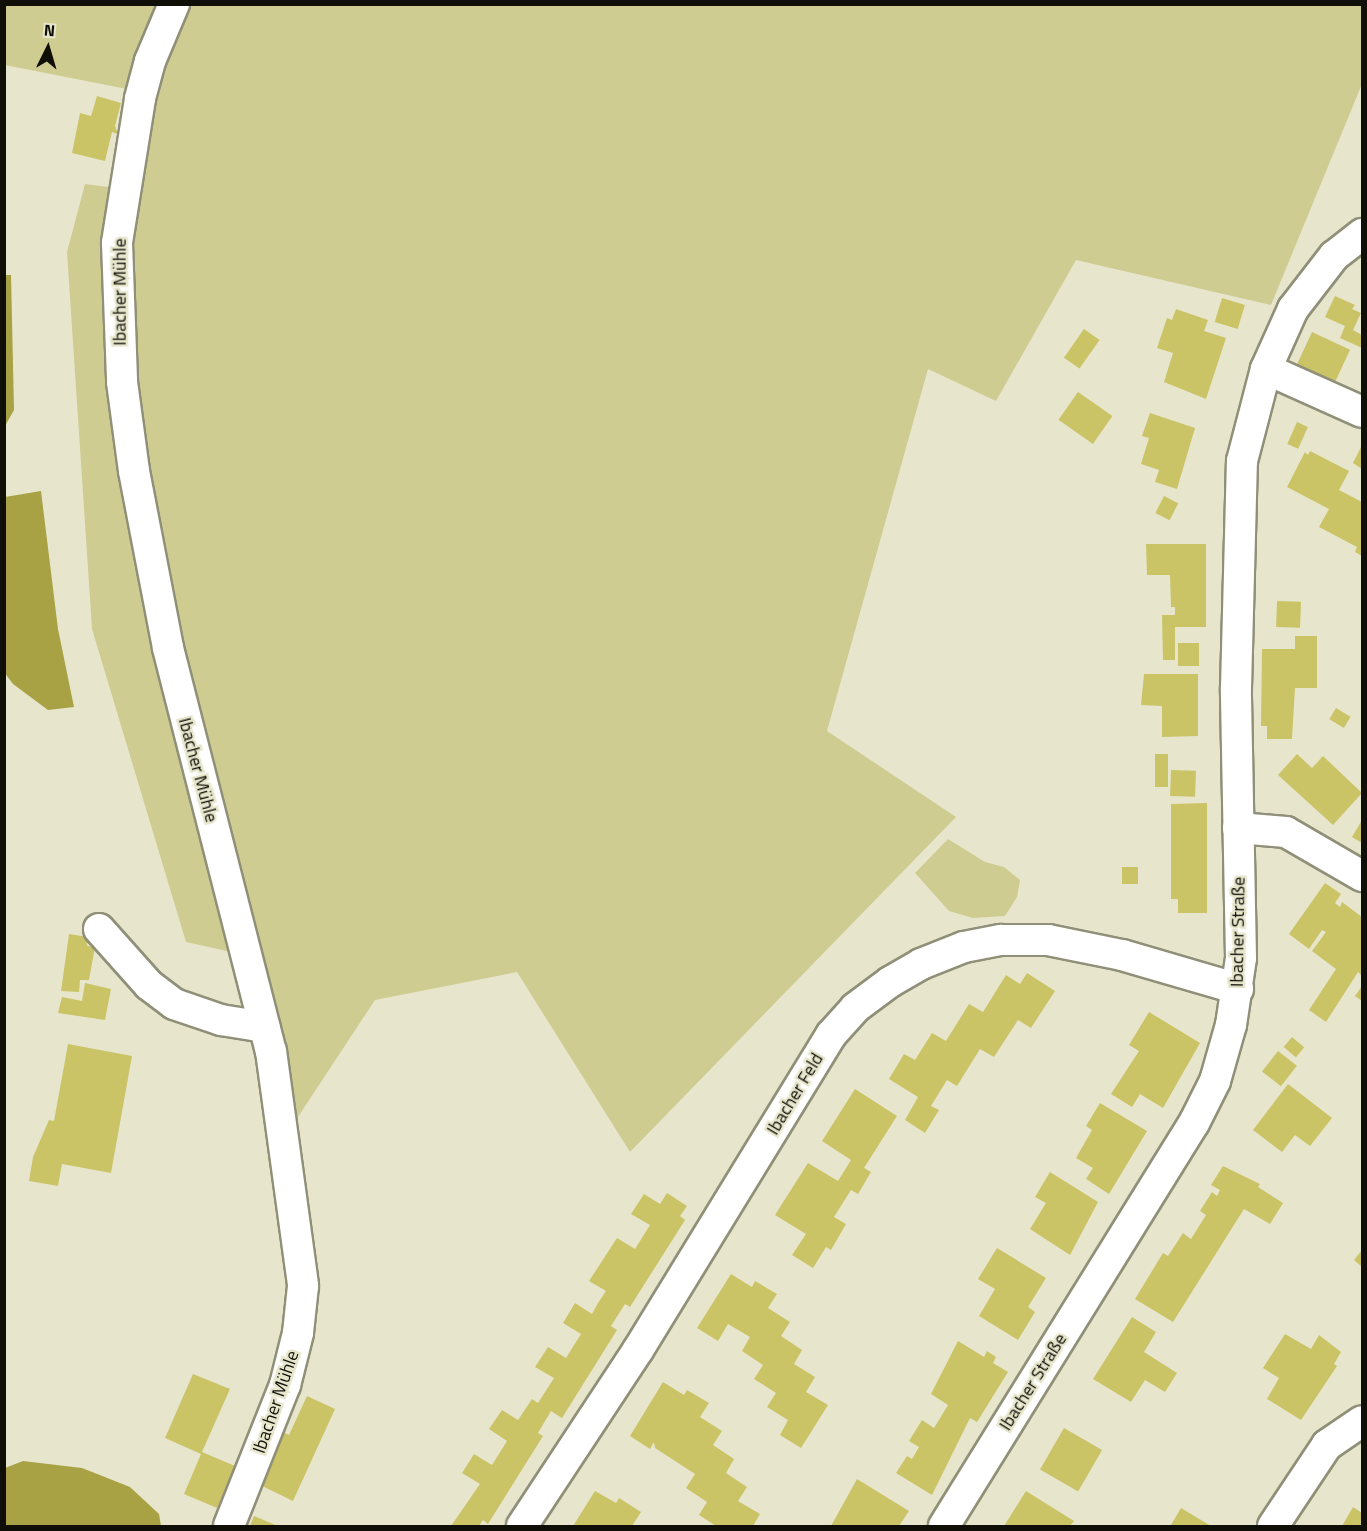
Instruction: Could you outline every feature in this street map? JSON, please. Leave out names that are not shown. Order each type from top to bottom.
[{"type":"street","name":"Ibacher Mühle","points":[[174,4],[150,61],[140,99],[117,243],[122,382],[134,471],[171,659],[271,1051],[303,1286],[298,1333],[285,1385],[228,1527]]},
{"type":"street","name":"Ibacher Straße","points":[[944,1527],[1194,1123],[1215,1081],[1238,988],[1241,932],[1238,828],[1237,544],[1242,461],[1266,369],[1293,309],[1334,256],[1362,234]]},
{"type":"street","points":[[1266,369],[1362,412]]},
{"type":"street","points":[[1238,828],[1286,832],[1362,876]]},
{"type":"street","points":[[99,929],[149,985],[174,1004],[221,1020],[264,1027]]},
{"type":"street","name":"Ibacher Feld","points":[[522,1527],[638,1350],[831,1035],[855,1008],[890,982],[921,964],[964,947],[1001,940],[1048,940],[1122,955],[1238,988]]},
{"type":"street","points":[[1273,1527],[1327,1445],[1362,1421]]},
{"type":"shaded area","points":[[4,5],[1362,5],[1362,84],[1271,305],[1076,260],[996,401],[928,369],[827,731],[956,817],[630,1152],[517,972],[375,1000],[292,1126],[263,959],[186,942],[92,629],[67,252],[85,184],[116,188],[137,91],[5,65]]},
{"type":"shaded area","points":[[5,275],[11,275],[14,410],[5,426]]},
{"type":"shaded area","points":[[41,491],[58,629],[74,707],[48,710],[13,684],[4,672],[5,497]]},
{"type":"shaded area","points":[[948,839],[985,862],[1004,867],[1020,880],[1017,897],[1005,916],[973,918],[949,911],[915,873]]},
{"type":"shaded area","points":[[23,1461],[82,1468],[130,1487],[159,1514],[161,1526],[5,1526],[5,1468]]},
{"type":"building","points":[[97,96],[121,103],[115,126],[118,134],[112,132],[105,161],[72,153],[80,113],[91,116]]},
{"type":"building","points":[[1335,296],[1355,305],[1352,309],[1361,313],[1353,330],[1362,335],[1362,348],[1340,338],[1345,326],[1325,317]]},
{"type":"building","points":[[1222,298],[1245,305],[1238,329],[1215,322]]},
{"type":"building","points":[[1176,309],[1208,320],[1204,331],[1226,338],[1206,399],[1164,382],[1173,353],[1157,348],[1167,318],[1172,320]]},
{"type":"building","points":[[1084,329],[1100,340],[1079,369],[1064,358]]},
{"type":"building","points":[[1312,332],[1350,350],[1335,382],[1297,365]]},
{"type":"building","points":[[1078,392],[1112,416],[1093,444],[1058,420]]},
{"type":"building","points":[[1150,413],[1195,428],[1177,489],[1155,482],[1159,470],[1141,464],[1149,438],[1142,436]]},
{"type":"building","points":[[1297,422],[1308,427],[1298,449],[1287,444]]},
{"type":"building","points":[[1362,445],[1362,469],[1353,463]]},
{"type":"building","points":[[1310,451],[1349,471],[1339,490],[1362,502],[1362,556],[1355,552],[1357,547],[1319,527],[1329,509],[1287,487],[1305,452],[1308,455]]},
{"type":"building","points":[[1164,496],[1178,503],[1170,520],[1155,513]]},
{"type":"building","points":[[1146,544],[1206,544],[1206,627],[1175,627],[1175,660],[1163,660],[1162,615],[1175,615],[1175,607],[1171,607],[1170,575],[1147,575]]},
{"type":"building","points":[[1277,601],[1301,602],[1300,628],[1276,627]]},
{"type":"building","points":[[1295,636],[1317,636],[1317,688],[1295,688],[1292,739],[1267,739],[1267,726],[1261,726],[1262,649],[1295,649]]},
{"type":"building","points":[[1178,643],[1199,643],[1199,666],[1178,666]]},
{"type":"building","points":[[1144,674],[1198,674],[1198,736],[1162,737],[1162,706],[1141,705]]},
{"type":"building","points":[[1336,708],[1351,717],[1344,728],[1329,719]]},
{"type":"building","points":[[1155,754],[1168,754],[1168,787],[1155,787]]},
{"type":"building","points":[[1297,754],[1312,768],[1323,756],[1362,793],[1333,825],[1278,775]]},
{"type":"building","points":[[1171,770],[1196,771],[1195,797],[1170,796]]},
{"type":"building","points":[[1207,803],[1207,913],[1178,913],[1178,899],[1171,899],[1171,804]]},
{"type":"building","points":[[1362,820],[1362,843],[1352,837]]},
{"type":"building","points":[[1122,867],[1138,867],[1138,884],[1122,884]]},
{"type":"building","points":[[1325,883],[1341,894],[1335,903],[1340,907],[1342,902],[1362,917],[1362,976],[1358,972],[1326,1022],[1309,1010],[1336,969],[1312,951],[1326,932],[1322,930],[1309,949],[1289,934]]},
{"type":"building","points":[[69,934],[88,937],[87,946],[95,947],[89,980],[80,980],[79,992],[61,991]]},
{"type":"building","points":[[1027,973],[1055,991],[1031,1028],[1018,1020],[994,1057],[980,1049],[957,1086],[947,1080],[931,1106],[939,1110],[925,1133],[905,1120],[918,1097],[889,1079],[904,1054],[915,1060],[932,1033],[946,1041],[969,1004],[983,1012],[1006,975],[1020,984]]},
{"type":"building","points":[[85,983],[111,989],[105,1020],[58,1013],[62,997],[82,1001]]},
{"type":"building","points":[[1362,986],[1362,1001],[1355,996]]},
{"type":"building","points":[[1149,1012],[1200,1043],[1163,1108],[1140,1094],[1132,1107],[1111,1094],[1139,1051],[1129,1045]]},
{"type":"building","points":[[1292,1037],[1304,1047],[1296,1057],[1284,1047]]},
{"type":"building","points":[[68,1044],[132,1056],[111,1173],[62,1164],[58,1186],[29,1181],[33,1157],[49,1120],[54,1121]]},
{"type":"building","points":[[1278,1051],[1297,1066],[1281,1086],[1262,1071]]},
{"type":"building","points":[[1288,1084],[1332,1118],[1310,1146],[1295,1135],[1282,1152],[1253,1130]]},
{"type":"building","points":[[855,1089],[897,1116],[864,1168],[871,1172],[858,1194],[851,1190],[834,1217],[846,1224],[831,1250],[826,1247],[813,1268],[792,1255],[806,1234],[775,1215],[808,1163],[838,1181],[851,1160],[822,1141]]},
{"type":"building","points":[[1100,1103],[1147,1131],[1109,1194],[1086,1179],[1093,1168],[1076,1158],[1092,1130],[1086,1126]]},
{"type":"building","points":[[1223,1166],[1260,1184],[1258,1187],[1283,1203],[1270,1224],[1244,1209],[1173,1322],[1135,1299],[1163,1253],[1168,1256],[1183,1233],[1191,1239],[1206,1215],[1200,1211],[1212,1192],[1217,1196],[1220,1190],[1211,1185]]},
{"type":"building","points":[[1050,1172],[1098,1202],[1070,1255],[1030,1229],[1046,1203],[1035,1197]]},
{"type":"building","points":[[667,1193],[687,1206],[680,1216],[685,1220],[630,1307],[625,1304],[611,1326],[617,1330],[562,1418],[551,1411],[538,1433],[543,1436],[488,1524],[483,1520],[479,1526],[451,1526],[480,1484],[462,1473],[474,1454],[492,1465],[507,1441],[489,1429],[502,1410],[518,1420],[532,1399],[538,1403],[554,1378],[535,1367],[548,1347],[566,1358],[581,1334],[563,1323],[575,1303],[592,1314],[606,1291],[589,1281],[617,1238],[635,1249],[650,1225],[631,1214],[644,1194],[660,1204]]},
{"type":"building","points":[[997,1248],[1046,1278],[1028,1307],[1035,1312],[1018,1340],[979,1316],[995,1289],[978,1279]]},
{"type":"building","points":[[1362,1250],[1362,1267],[1354,1260]]},
{"type":"building","points":[[731,1274],[752,1287],[755,1281],[777,1294],[768,1308],[790,1322],[781,1336],[802,1350],[794,1364],[815,1377],[806,1392],[828,1405],[801,1448],[780,1435],[788,1420],[767,1407],[776,1393],[754,1379],[763,1365],[742,1351],[750,1337],[728,1324],[718,1341],[697,1328]]},
{"type":"building","points":[[1132,1317],[1156,1332],[1144,1352],[1177,1373],[1165,1392],[1145,1380],[1131,1402],[1093,1379]]},
{"type":"building","points":[[1285,1334],[1311,1349],[1319,1335],[1341,1352],[1334,1364],[1337,1366],[1301,1420],[1267,1399],[1279,1378],[1263,1368]]},
{"type":"building","points":[[958,1341],[984,1357],[987,1351],[996,1357],[993,1363],[1008,1372],[977,1422],[970,1418],[932,1495],[896,1473],[907,1456],[912,1459],[919,1447],[909,1441],[922,1420],[934,1428],[948,1405],[931,1394]]},
{"type":"building","points":[[193,1374],[230,1389],[202,1452],[235,1466],[217,1508],[184,1494],[201,1454],[165,1438]]},
{"type":"building","points":[[663,1382],[684,1395],[687,1390],[709,1403],[700,1417],[722,1431],[713,1445],[734,1459],[726,1473],[747,1487],[738,1501],[760,1514],[753,1526],[716,1526],[699,1515],[707,1502],[686,1488],[695,1474],[655,1448],[654,1442],[650,1449],[630,1436]]},
{"type":"building","points":[[307,1396],[335,1409],[293,1501],[258,1484],[283,1432],[289,1435]]},
{"type":"building","points":[[1064,1428],[1102,1450],[1078,1492],[1040,1470]]},
{"type":"building","points":[[857,1479],[909,1511],[899,1526],[831,1526]]},
{"type":"building","points":[[595,1491],[616,1503],[619,1498],[641,1512],[632,1526],[573,1526]]},
{"type":"building","points":[[1026,1491],[1074,1521],[1070,1526],[1004,1526]]},
{"type":"building","points":[[1353,1507],[1362,1513],[1362,1526],[1342,1526]]},
{"type":"building","points":[[1181,1508],[1211,1526],[1171,1525]]},
{"type":"building","points":[[254,1516],[278,1526],[250,1526]]}]
